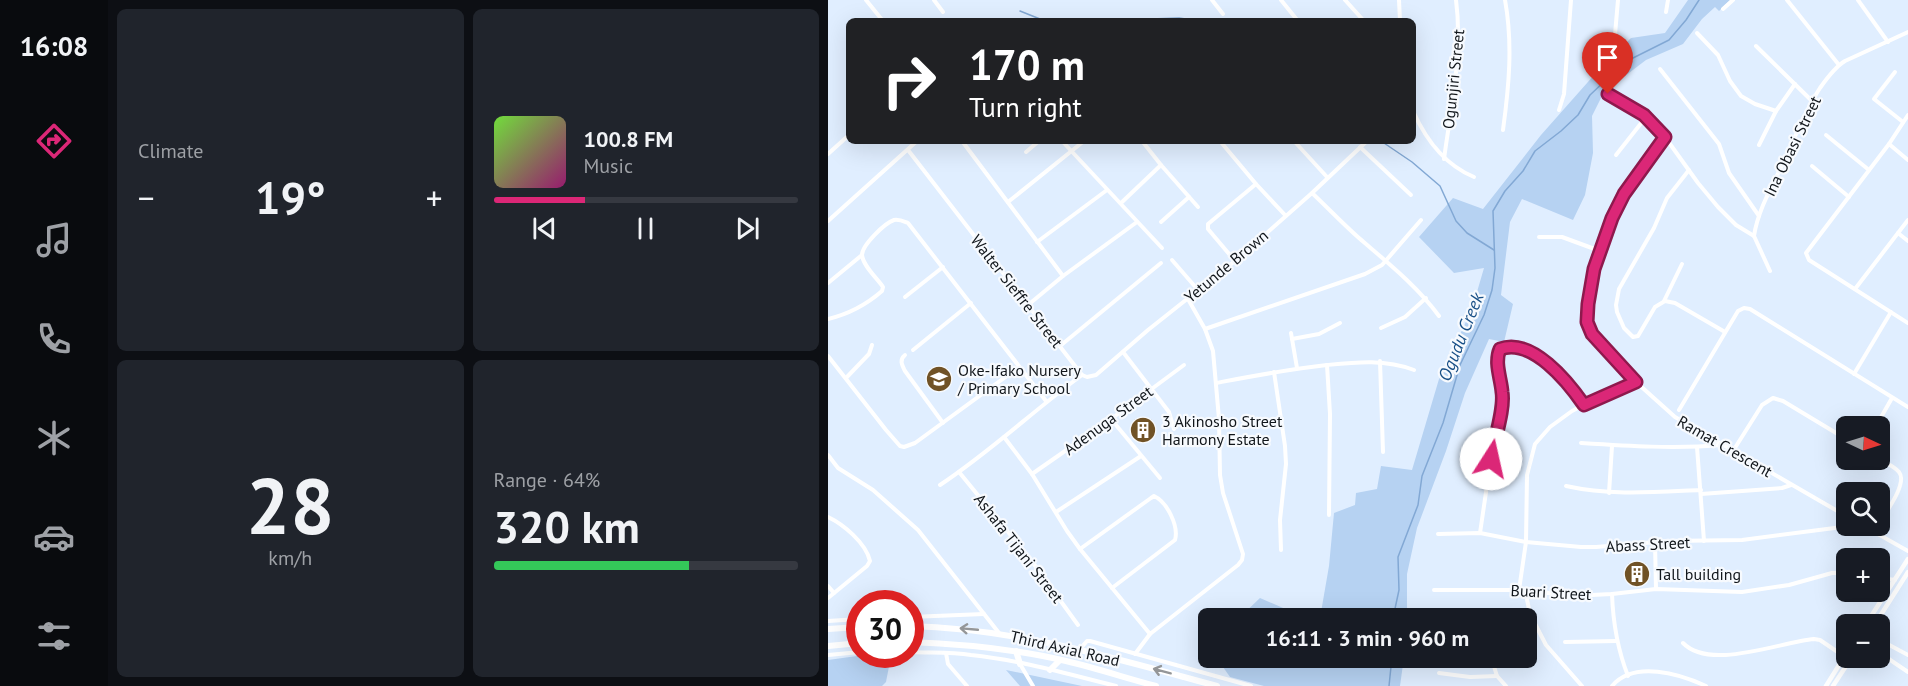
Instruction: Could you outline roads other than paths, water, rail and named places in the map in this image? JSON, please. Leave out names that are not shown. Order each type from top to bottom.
[{"type":"highway","name":"Third Axial Road","points":[[924,627],[999,633],[1080,649],[1217,686]]},
{"type":"highway","points":[[828,629],[846,628]]},
{"type":"highway","name":"Third Axial Road","points":[[924,642],[1016,651],[1060,660],[1156,686]]},
{"type":"highway","points":[[828,646],[846,644]]},
{"type":"highway","points":[[1016,651],[1020,664]]},
{"type":"highway","points":[[1050,670],[1060,660]]},
{"type":"main road","points":[[1873,614],[1908,559]]},
{"type":"main road","points":[[1881,614],[1908,572]]},
{"type":"main road","points":[[1826,686],[1838,668]]},
{"type":"main road","points":[[1833,686],[1845,668]]},
{"type":"street","points":[[866,0],[881,18]]},
{"type":"street","points":[[934,0],[943,12]]},
{"type":"street","points":[[1212,0],[1224,14]]},
{"type":"street","points":[[1281,0],[1296,18]]},
{"type":"street","points":[[1345,0],[1361,18]]},
{"type":"street","points":[[1399,0],[1400,18]]},
{"type":"street","name":"Ogunjiri Street","points":[[1444,159],[1456,63],[1459,21],[1456,0]]},
{"type":"street","points":[[1503,130],[1510,81],[1510,26],[1506,0]]},
{"type":"street","points":[[1559,110],[1564,94],[1571,0]]},
{"type":"street","points":[[1614,46],[1618,0]]},
{"type":"street","points":[[1666,12],[1668,0]]},
{"type":"street","points":[[1723,9],[1733,0]]},
{"type":"street","points":[[1788,0],[1839,65]]},
{"type":"street","points":[[1858,0],[1888,42]]},
{"type":"street","name":"Ina Obasi Street","points":[[1754,236],[1759,216],[1820,88],[1839,65],[1908,32]]},
{"type":"street","points":[[1697,33],[1718,55],[1730,81],[1741,96],[1755,104],[1776,111]]},
{"type":"street","points":[[1756,46],[1812,101]]},
{"type":"street","points":[[1660,69],[1719,144],[1729,173],[1759,216]]},
{"type":"street","points":[[1895,72],[1874,99],[1903,122]]},
{"type":"street","points":[[1759,145],[1776,111],[1796,84]]},
{"type":"street","points":[[1608,94],[1646,117],[1665,137],[1712,200],[1736,225],[1754,236],[1770,271]]},
{"type":"street","points":[[1908,115],[1889,144],[1807,251],[1806,256],[1908,323]]},
{"type":"street","points":[[1416,116],[1429,140],[1444,159],[1474,177]]},
{"type":"street","points":[[1616,155],[1646,117]]},
{"type":"street","points":[[1826,135],[1869,170]]},
{"type":"street","name":"Ramat Crescent","points":[[1665,137],[1617,206],[1592,279],[1587,316],[1589,328],[1636,382],[1675,417],[1836,510]]},
{"type":"street","points":[[828,154],[846,138]]},
{"type":"street","points":[[828,221],[914,144]]},
{"type":"street","points":[[964,144],[1063,276]]},
{"type":"street","points":[[1026,152],[1035,144]]},
{"type":"street","points":[[1065,144],[1162,248]]},
{"type":"street","points":[[1008,202],[1081,144]]},
{"type":"street","points":[[1144,144],[1198,207]]},
{"type":"street","points":[[1223,144],[1285,215]]},
{"type":"street","points":[[1297,144],[1327,177]]},
{"type":"street","points":[[1363,144],[1411,195]]},
{"type":"street","name":"Yetunde Brown","points":[[1082,375],[1087,377],[1096,375],[1148,330],[1235,261],[1363,144]]},
{"type":"street","points":[[1889,144],[1908,160]]},
{"type":"street","name":"Walter Sieffre Street","points":[[908,150],[1082,375]]},
{"type":"street","points":[[1121,202],[1161,165]]},
{"type":"street","points":[[1812,166],[1849,197]]},
{"type":"street","points":[[1682,264],[1663,302],[1655,307],[1636,337],[1630,335],[1619,319],[1616,305],[1619,289],[1654,228],[1661,209],[1673,189],[1689,170]]},
{"type":"street","points":[[1235,261],[1208,229],[1208,224],[1256,184]]},
{"type":"street","points":[[1037,242],[1107,190]]},
{"type":"street","points":[[1312,193],[1426,298],[1439,316]]},
{"type":"street","points":[[1161,222],[1189,197]]},
{"type":"street","points":[[828,283],[862,255],[864,247],[889,222],[897,219],[908,223],[1018,367],[1047,401]]},
{"type":"street","points":[[1205,329],[1365,274],[1382,265],[1421,220]]},
{"type":"street","points":[[1855,289],[1908,220]]},
{"type":"street","points":[[1028,305],[1063,276],[1137,222]]},
{"type":"street","points":[[1898,232],[1908,241]]},
{"type":"street","points":[[1539,237],[1562,237],[1600,251]]},
{"type":"street","points":[[828,320],[848,314],[872,300],[884,289],[862,255]]},
{"type":"street","points":[[1172,260],[1198,290]]},
{"type":"street","points":[[1060,346],[1161,262]]},
{"type":"street","points":[[905,297],[943,267]]},
{"type":"street","points":[[1381,328],[1405,317],[1426,298]]},
{"type":"street","points":[[1135,654],[1150,634],[1238,565],[1243,554],[1223,493],[1220,475],[1219,419],[1213,351],[1205,329],[1188,299]]},
{"type":"street","points":[[1663,302],[1675,303],[1725,332]]},
{"type":"street","points":[[913,350],[971,303]]},
{"type":"street","points":[[1678,410],[1738,311],[1747,308],[1908,407]]},
{"type":"street","points":[[1854,374],[1891,312]]},
{"type":"street","points":[[1292,339],[1319,334],[1340,323]]},
{"type":"street","points":[[1291,333],[1297,368]]},
{"type":"street","points":[[846,378],[869,354],[872,345]]},
{"type":"street","points":[[1480,533],[1494,438],[1503,400],[1498,367],[1500,349],[1508,347],[1537,355],[1566,381],[1584,405]]},
{"type":"street","points":[[1123,352],[1169,412],[1174,429]]},
{"type":"street","points":[[905,355],[901,363],[905,371],[943,423]]},
{"type":"street","points":[[828,356],[900,446],[908,447],[1018,367]]},
{"type":"street","points":[[1216,382],[1297,368],[1380,361],[1414,370]]},
{"type":"street","points":[[1380,361],[1383,452]]},
{"type":"street","name":"Adenuga Street","points":[[1032,474],[1184,365]]},
{"type":"street","points":[[1327,365],[1330,414],[1329,514]]},
{"type":"street","points":[[1274,372],[1286,446],[1280,520],[1281,550]]},
{"type":"street","points":[[940,485],[1082,375]]},
{"type":"street","points":[[1519,590],[1526,542],[1529,464],[1535,444],[1561,418],[1636,382]]},
{"type":"street","points":[[1733,451],[1762,405],[1773,398],[1784,401],[1836,433]]},
{"type":"street","points":[[1882,416],[1892,398]]},
{"type":"street","points":[[1111,419],[1160,478]]},
{"type":"street","points":[[1004,437],[1032,474],[1080,549],[1150,634]]},
{"type":"street","points":[[1581,443],[1612,446],[1723,445]]},
{"type":"street","points":[[1609,493],[1612,446]]},
{"type":"street","points":[[1696,447],[1704,541]]},
{"type":"street","points":[[828,455],[838,468],[873,490],[918,530],[999,633]]},
{"type":"street","points":[[1056,512],[1141,456]]},
{"type":"street","points":[[1890,466],[1898,471],[1902,480],[1890,505]]},
{"type":"street","name":"Ashafa Tijani Street","points":[[959,472],[1031,560],[1078,625]]},
{"type":"street","points":[[1566,486],[1595,492],[1631,493],[1782,488],[1791,484]]},
{"type":"street","points":[[1080,549],[1154,496],[1161,500],[1176,530],[1175,540],[1112,588]]},
{"type":"street","points":[[828,517],[839,522],[859,542],[870,561],[828,598]]},
{"type":"street","name":"Abass Street","points":[[1438,534],[1480,533],[1526,542],[1581,547],[1742,540],[1836,528]]},
{"type":"street","points":[[1883,536],[1908,551]]},
{"type":"street","points":[[1655,542],[1656,589]]},
{"type":"street","name":"Buari Street","points":[[1434,590],[1525,590],[1571,596],[1656,589],[1742,592],[1789,585],[1836,573]]},
{"type":"street","points":[[1890,579],[1895,580]]},
{"type":"street","points":[[828,586],[834,593]]},
{"type":"street","points":[[1525,590],[1530,614],[1546,645],[1582,686]]},
{"type":"street","points":[[1612,594],[1616,641],[1628,676]]},
{"type":"street","points":[[924,616],[984,614]]},
{"type":"street","points":[[828,621],[846,620]]},
{"type":"street","points":[[1683,643],[1693,650],[1711,655],[1761,650],[1814,639],[1836,650]]},
{"type":"street","points":[[1080,649],[1087,641],[1251,686]]},
{"type":"street","points":[[1565,642],[1616,641]]},
{"type":"street","points":[[1890,645],[1908,655]]},
{"type":"street","points":[[924,652],[982,656],[1116,686]]},
{"type":"street","points":[[828,655],[846,653]]},
{"type":"street","points":[[946,653],[948,664],[967,686]]},
{"type":"street","points":[[1890,660],[1908,672]]},
{"type":"street","points":[[1020,664],[1033,686]]},
{"type":"street","points":[[1494,668],[1497,676],[1506,686]]},
{"type":"street","points":[[1612,686],[1628,676],[1663,671],[1683,676],[1706,686]]},
{"type":"street","points":[[1439,673],[1470,677],[1497,676]]},
{"type":"waterway","name":"Ogudu Creek","points":[[1395,608],[1399,590],[1398,557],[1418,505],[1422,476],[1443,423],[1460,365],[1484,315],[1492,290],[1495,268],[1493,211],[1535,151],[1578,115],[1590,95],[1625,62],[1669,40],[1699,0]]},
{"type":"waterway","points":[[1020,11],[1038,18]]},
{"type":"waterway","points":[[1385,144],[1412,162],[1440,186],[1456,221],[1467,233],[1494,250]]},
{"type":"waterway","name":"Ogudu Creek","points":[[1389,686],[1391,668]]},
{"type":"place","name":"Oke-Ifako Nursery / Primary School","points":[[939,379]]},
{"type":"place","name":"3 Akinosho Street Harmony Estate","points":[[1143,430]]},
{"type":"place","name":"Tall building","points":[[1637,574]]}]
